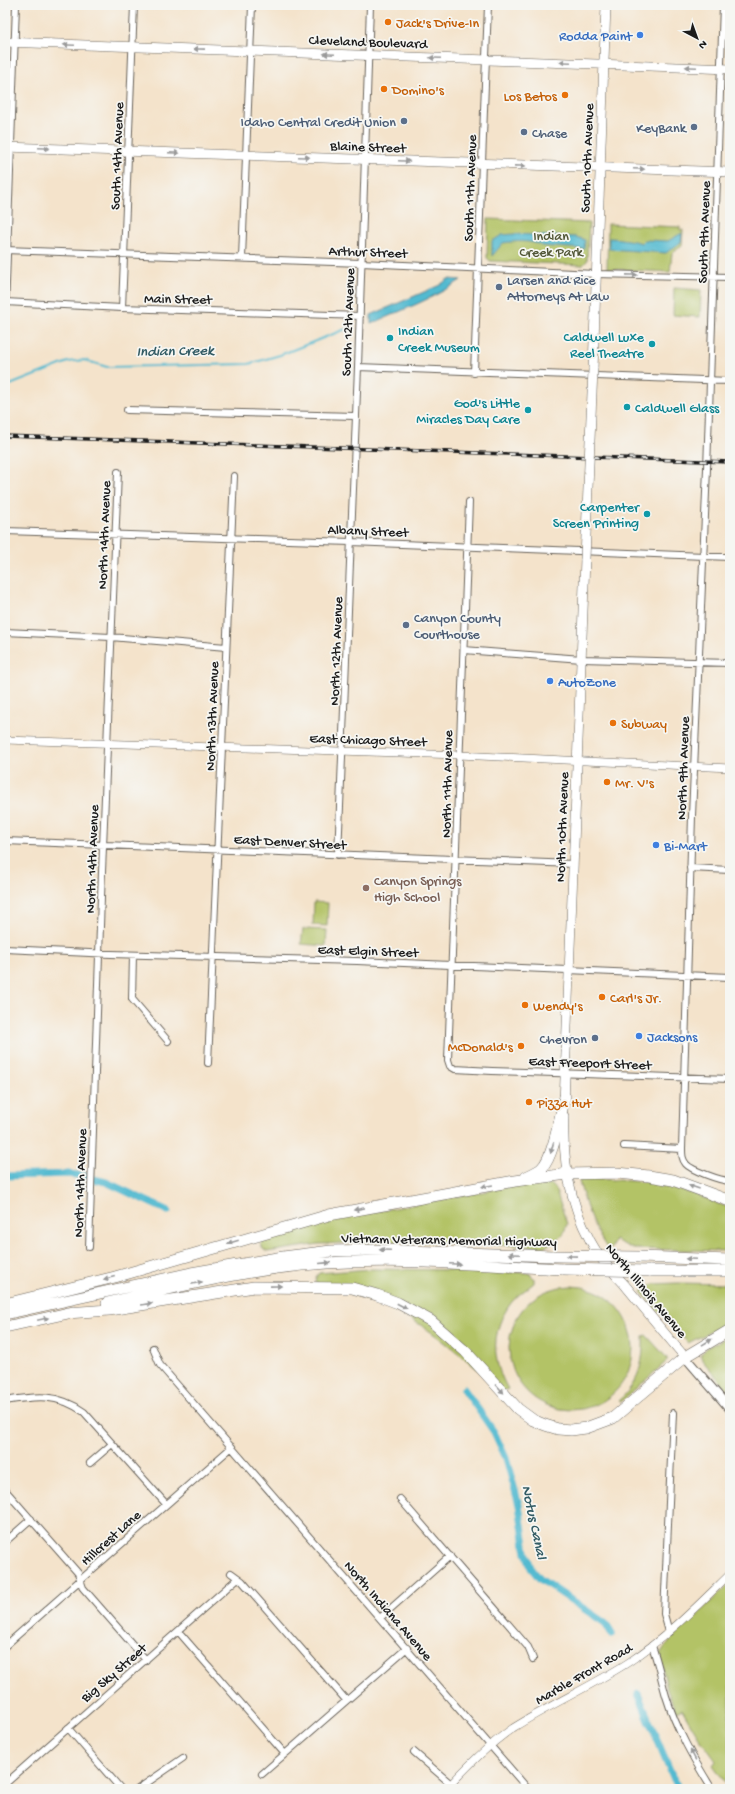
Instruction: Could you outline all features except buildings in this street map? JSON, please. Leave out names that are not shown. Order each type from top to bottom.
[{"type":"highway","points":[[514,1181],[538,1171],[546,1162],[551,1150],[565,1097]]},
{"type":"highway","points":[[5,1304],[115,1277],[329,1215],[514,1181],[567,1174],[617,1173],[673,1180],[730,1201]]},
{"type":"highway","name":"Vietnam Veterans Memorial Highway","points":[[5,1314],[214,1268],[331,1251],[378,1250],[730,1260]]},
{"type":"highway","name":"Vietnam Veterans Memorial Highway","points":[[5,1327],[67,1314],[200,1282],[303,1265],[348,1262],[397,1262],[563,1269],[730,1271]]},
{"type":"highway","points":[[67,1314],[108,1310],[254,1287],[352,1288],[398,1303],[431,1321],[466,1352],[518,1409],[534,1420],[545,1425],[558,1429],[570,1430],[586,1428],[613,1418],[685,1357],[730,1330]]},
{"type":"main road","name":"South 10th Avenue","points":[[588,480],[606,5]]},
{"type":"main road","name":"Cleveland Boulevard","points":[[5,42],[132,48],[725,68]]},
{"type":"main road","name":"Blaine Street","points":[[8,147],[482,165],[600,167],[730,172]]},
{"type":"main road","name":"North 10th Avenue","points":[[567,1174],[563,1140],[588,480]]},
{"type":"main road","name":"North Illinois Avenue","points":[[567,1174],[578,1214],[599,1256],[730,1409]]},
{"type":"street","points":[[5,311],[8,147],[16,5]]},
{"type":"street","name":"South 14th Avenue","points":[[122,308],[134,5]]},
{"type":"street","points":[[242,258],[252,5]]},
{"type":"street","name":"South 12th Avenue","points":[[354,449],[360,316],[370,5]]},
{"type":"street","name":"South 11th Avenue","points":[[474,373],[488,5]]},
{"type":"street","name":"South 9th Avenue","points":[[707,461],[717,172],[725,68],[723,5]]},
{"type":"street","name":"Arthur Street","points":[[6,250],[242,258],[595,274],[730,277]]},
{"type":"street","name":"Main Street","points":[[5,302],[122,308],[360,316]]},
{"type":"street","points":[[358,367],[474,373],[730,382]]},
{"type":"street","points":[[127,410],[355,416]]},
{"type":"street","name":"North 12th Avenue","points":[[338,855],[354,449]]},
{"type":"street","name":"North 9th Avenue","points":[[682,1149],[690,868],[707,461]]},
{"type":"street","name":"North 14th Avenue","points":[[90,1247],[90,1203],[118,472]]},
{"type":"street","name":"North 13th Avenue","points":[[208,1063],[234,476]]},
{"type":"street","name":"North 11th Avenue","points":[[450,1066],[448,1060],[469,502]]},
{"type":"street","name":"Albany Street","points":[[5,531],[467,546],[730,557]]},
{"type":"street","points":[[5,632],[111,636],[226,647]]},
{"type":"street","points":[[464,650],[582,659],[730,663]]},
{"type":"street","name":"East Chicago Street","points":[[5,740],[459,755],[730,768]]},
{"type":"street","name":"East Denver Street","points":[[5,841],[574,864]]},
{"type":"street","points":[[690,868],[730,870]]},
{"type":"street","name":"East Elgin Street","points":[[5,949],[133,955],[357,960],[730,977]]},
{"type":"street","points":[[133,955],[132,999],[168,1041]]},
{"type":"street","name":"East Freeport Street","points":[[450,1066],[456,1069],[474,1070],[730,1079]]},
{"type":"street","points":[[624,1146],[682,1149],[682,1158],[686,1165],[715,1178],[730,1182]]},
{"type":"street","name":"North Indiana Avenue","points":[[153,1348],[158,1362],[528,1789]]},
{"type":"street","points":[[5,1401],[35,1396],[57,1398],[74,1404],[84,1412],[166,1504]]},
{"type":"street","points":[[669,1632],[664,1614],[673,1413]]},
{"type":"street","points":[[90,1463],[112,1444]]},
{"type":"street","name":"Hillcrest Lane","points":[[5,1646],[232,1447]]},
{"type":"street","points":[[5,1490],[78,1573],[82,1588],[146,1660]]},
{"type":"street","points":[[400,1499],[528,1647],[533,1659]]},
{"type":"street","points":[[5,1542],[31,1519]]},
{"type":"street","points":[[380,1618],[450,1556]]},
{"type":"street","points":[[231,1573],[238,1578],[346,1700]]},
{"type":"street","name":"Marble Front Road","points":[[448,1786],[491,1745],[514,1728],[613,1672],[652,1646],[669,1632],[730,1574]]},
{"type":"street","name":"Big Sky Street","points":[[5,1784],[238,1578]]},
{"type":"street","points":[[178,1631],[285,1754]]},
{"type":"street","points":[[652,1646],[658,1661],[667,1697],[676,1720],[699,1767],[712,1789]]},
{"type":"street","points":[[262,1774],[407,1648]]},
{"type":"street","points":[[68,1728],[121,1789]]},
{"type":"street","points":[[414,1752],[448,1786]]},
{"type":"street","points":[[138,1789],[183,1758]]},
{"type":"green space","name":"Indian Creek Park","points":[[488,219],[589,223],[587,261],[583,265],[490,261],[487,258]]},
{"type":"green space","name":"Indian Creek Park","points":[[608,224],[680,227],[680,230],[683,230],[682,246],[672,253],[670,272],[607,269]]},
{"type":"green space","points":[[674,288],[701,290],[700,317],[673,315]]},
{"type":"green space","points":[[314,902],[328,903],[327,926],[313,925]]},
{"type":"green space","points":[[303,929],[327,930],[326,946],[301,944]]},
{"type":"green space","points":[[582,1178],[648,1182],[694,1194],[730,1208],[730,1251],[633,1249],[615,1240],[611,1249],[607,1248],[587,1207],[579,1181]]},
{"type":"green space","points":[[530,1183],[548,1183],[555,1188],[567,1224],[563,1235],[545,1247],[404,1241],[319,1244],[267,1252],[263,1249],[261,1244],[265,1237],[319,1222]]},
{"type":"green space","points":[[370,1269],[458,1270],[529,1273],[534,1278],[534,1283],[511,1303],[504,1313],[497,1334],[496,1356],[498,1367],[508,1389],[504,1391],[438,1337],[396,1311],[346,1292],[315,1283],[316,1277],[319,1273]]},
{"type":"green space","points":[[653,1284],[730,1284],[730,1322],[688,1343],[641,1292]]},
{"type":"green space","points":[[571,1286],[583,1287],[595,1291],[615,1304],[628,1324],[632,1336],[632,1360],[628,1372],[615,1392],[595,1405],[583,1409],[571,1410],[559,1409],[547,1405],[527,1392],[514,1372],[510,1360],[509,1348],[510,1336],[514,1324],[527,1304],[547,1291],[559,1287]]},
{"type":"green space","points":[[646,1335],[667,1358],[667,1361],[621,1402],[619,1401],[626,1394],[636,1379],[639,1371],[643,1336]]},
{"type":"green space","points":[[730,1335],[730,1393],[702,1360],[701,1354],[707,1348]]},
{"type":"green space","points":[[730,1583],[730,1789],[713,1765],[716,1761],[698,1736],[682,1709],[676,1712],[667,1690],[660,1654],[666,1645]]},
{"type":"water","points":[[682,233],[681,242],[666,253],[609,249],[609,238],[636,241],[641,243],[644,240],[668,241]]},
{"type":"water","points":[[514,234],[576,237],[585,240],[584,249],[542,246],[528,242],[512,242],[503,243],[492,256],[492,241],[502,235]]},
{"type":"water","points":[[448,279],[461,280],[428,299],[371,324],[371,315],[440,285]]},
{"type":"waterway","name":"Indian Creek","points":[[5,387],[68,362],[84,360],[107,367],[249,364],[280,355],[346,329]]},
{"type":"waterway","name":"Notus Canal","points":[[5,1176],[69,1174],[85,1176]]},
{"type":"waterway","name":"Notus Canal","points":[[94,1179],[106,1182],[168,1211]]},
{"type":"waterway","name":"Notus Canal","points":[[464,1389],[494,1432],[506,1458],[519,1505],[526,1552],[531,1568],[540,1579],[605,1623],[612,1634]]},
{"type":"waterway","name":"Notus Canal","points":[[638,1694],[678,1789]]},
{"type":"railway","points":[[5,436],[730,462]]},
{"type":"place","name":"Jack's Drive-In","points":[[388,22]]},
{"type":"place","name":"Rodda Paint","points":[[640,35]]},
{"type":"place","name":"Domino's","points":[[384,89]]},
{"type":"place","name":"Los Betos","points":[[565,95]]},
{"type":"place","name":"Idaho Central Credit Union","points":[[404,121]]},
{"type":"place","name":"KeyBank","points":[[694,127]]},
{"type":"place","name":"Chase","points":[[524,132]]},
{"type":"place","name":"Larsen and Rice Attorneys At Law","points":[[499,287]]},
{"type":"place","name":"Indian Creek Museum","points":[[390,338]]},
{"type":"place","name":"Caldwell Luxe Reel Theatre","points":[[652,344]]},
{"type":"place","name":"Caldwell Glass","points":[[627,407]]},
{"type":"place","name":"God's Little Miracles Day Care","points":[[528,410]]},
{"type":"place","name":"Carpenter Screen Printing","points":[[647,514]]},
{"type":"place","name":"Canyon County Courthouse","points":[[406,625]]},
{"type":"place","name":"AutoZone","points":[[550,681]]},
{"type":"place","name":"Subway","points":[[613,723]]},
{"type":"place","name":"Mr. V's","points":[[607,782]]},
{"type":"place","name":"Bi-Mart","points":[[656,845]]},
{"type":"place","name":"Canyon Springs High School","points":[[366,888]]},
{"type":"place","name":"Carl's Jr.","points":[[602,997]]},
{"type":"place","name":"Wendy's","points":[[525,1005]]},
{"type":"place","name":"Jacksons","points":[[639,1036]]},
{"type":"place","name":"Chevron","points":[[595,1038]]},
{"type":"place","name":"McDonald's","points":[[521,1046]]},
{"type":"place","name":"Pizza Hut","points":[[529,1102]]}]
